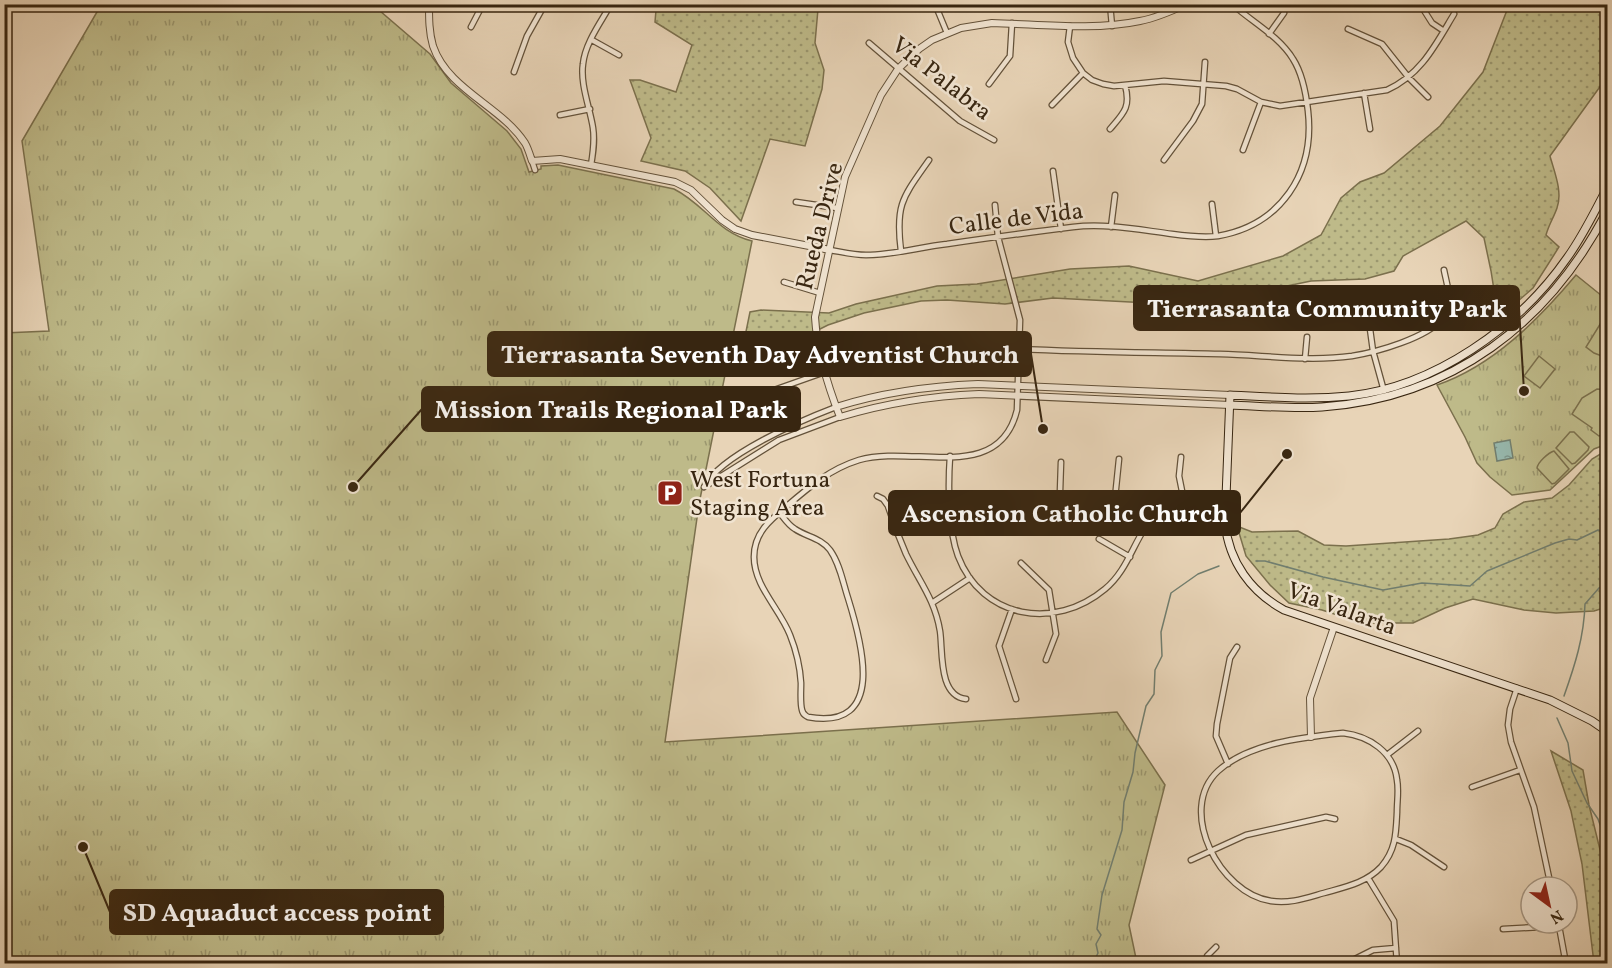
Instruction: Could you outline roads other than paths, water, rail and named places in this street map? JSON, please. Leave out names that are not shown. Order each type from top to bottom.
[{"type":"main road","points":[[1230,395],[1315,398],[1351,395],[1384,389],[1425,375],[1476,346],[1508,323],[1526,305],[1567,259],[1608,186]]},
{"type":"main road","points":[[1230,405],[1320,408],[1386,398],[1429,384],[1470,362],[1514,330],[1556,289],[1575,264],[1608,209]]},
{"type":"main road","points":[[1470,362],[1471,353],[1476,346]]},
{"type":"main road","name":"Via Valarta","points":[[1230,395],[1225,500],[1226,535],[1233,557],[1261,596],[1284,610],[1570,708],[1608,732]]},
{"type":"street","points":[[429,4],[433,46],[446,68],[453,77],[515,131],[526,144],[535,170]]},
{"type":"street","points":[[471,27],[483,4]]},
{"type":"street","points":[[514,72],[527,36],[545,4]]},
{"type":"street","points":[[591,165],[594,147],[583,64],[592,40],[611,4]]},
{"type":"street","points":[[935,4],[947,33]]},
{"type":"street","points":[[1110,4],[1112,26]]},
{"type":"street","name":"Rueda Drive","points":[[840,417],[819,357],[815,317],[845,177],[881,95],[898,69],[919,49],[947,33],[975,25],[1012,23],[1112,26],[1168,13],[1187,4]]},
{"type":"street","name":"Calle de Vida","points":[[532,161],[560,159],[675,183],[691,190],[722,220],[735,229],[752,235],[864,255],[1075,227],[1111,227],[1196,237],[1239,231],[1260,221],[1291,191],[1302,171],[1309,146],[1310,127],[1307,102],[1295,62],[1275,38],[1232,4]]},
{"type":"street","points":[[1420,4],[1432,23],[1444,31]]},
{"type":"street","points":[[1269,34],[1284,13]]},
{"type":"street","points":[[1070,25],[1068,42],[1073,58],[1083,73],[1092,81],[1125,85],[1164,81],[1204,84],[1237,89],[1261,102],[1280,106],[1387,90],[1409,78],[1423,64],[1454,14]]},
{"type":"street","points":[[988,84],[1010,56],[1012,23]]},
{"type":"street","points":[[1348,29],[1382,44],[1409,78],[1428,97]]},
{"type":"street","points":[[592,40],[619,55]]},
{"type":"street","name":"Via Palabra","points":[[869,43],[960,121],[994,140]]},
{"type":"street","points":[[1164,160],[1193,122],[1202,104],[1205,62]]},
{"type":"street","points":[[1052,105],[1083,73]]},
{"type":"street","points":[[1110,129],[1127,108],[1128,96],[1125,85]]},
{"type":"street","points":[[1364,93],[1370,129]]},
{"type":"street","points":[[1243,150],[1261,102]]},
{"type":"street","points":[[560,114],[590,109]]},
{"type":"street","points":[[901,251],[898,228],[900,205],[905,193],[929,160]]},
{"type":"street","points":[[1053,171],[1060,229]]},
{"type":"street","points":[[1111,227],[1115,195]]},
{"type":"street","points":[[796,202],[837,208]]},
{"type":"street","points":[[1212,204],[1216,236]]},
{"type":"street","points":[[779,512],[795,530],[819,540],[832,553],[856,625],[861,654],[862,687],[856,704],[850,711],[837,718],[806,717],[802,710],[800,669],[796,650],[786,625],[756,575],[754,557],[756,543],[767,522],[817,480],[834,470],[859,460],[887,456],[969,457],[991,450],[1005,437],[1014,421],[1018,386],[1020,320],[998,237],[995,205]]},
{"type":"street","points":[[961,346],[1020,350],[1233,354],[1305,359],[1353,356],[1412,338],[1435,326],[1443,317],[1449,298],[1449,287],[1444,270]]},
{"type":"street","points":[[784,282],[820,293]]},
{"type":"street","points":[[1370,329],[1373,351],[1386,398]]},
{"type":"street","points":[[1305,359],[1307,337]]},
{"type":"street","points":[[774,390],[825,372],[895,352]]},
{"type":"street","points":[[1230,395],[978,384],[942,385],[890,393],[837,407],[785,428],[755,444],[710,477],[704,487],[779,440],[840,417],[891,403],[942,395],[979,394],[1230,405]]},
{"type":"street","points":[[950,456],[948,489],[959,557],[970,578],[987,597],[1011,609],[1032,614],[1053,613],[1077,606],[1099,594],[1117,578],[1148,523],[1164,509],[1184,501],[1225,500]]},
{"type":"street","points":[[1181,457],[1179,476],[1184,501]]},
{"type":"street","points":[[1115,498],[1119,459]]},
{"type":"street","points":[[1061,462],[1060,492],[1066,496],[1104,495],[1115,498],[1148,523]]},
{"type":"street","points":[[877,496],[884,499],[888,506],[907,555],[932,603],[940,633],[941,660],[948,686],[956,696],[966,699]]},
{"type":"street","points":[[1099,539],[1130,557]]},
{"type":"street","points":[[1021,563],[1049,590],[1056,634],[1046,660]]},
{"type":"street","points":[[932,603],[970,578]]},
{"type":"street","points":[[1011,609],[999,646],[1017,699]]},
{"type":"street","points":[[1311,737],[1310,698],[1334,627]]},
{"type":"street","points":[[1228,764],[1216,736],[1230,658],[1237,647]]},
{"type":"street","points":[[1517,688],[1510,709],[1508,725],[1511,742],[1534,807],[1548,875]]},
{"type":"street","points":[[1387,755],[1418,731]]},
{"type":"street","points":[[1343,733],[1356,735],[1374,743],[1387,755],[1395,769],[1398,782],[1396,839],[1387,860],[1358,884],[1296,901],[1273,902],[1254,897],[1238,886],[1210,850],[1202,823],[1201,802],[1210,780],[1228,764],[1258,749],[1311,737],[1343,733]]},
{"type":"street","points":[[1472,788],[1520,770]]},
{"type":"street","points":[[1191,860],[1210,850],[1261,831],[1326,817],[1335,819]]},
{"type":"street","points":[[1396,839],[1411,844],[1444,867]]},
{"type":"street","points":[[1368,878],[1392,915],[1396,963]]},
{"type":"street","points":[[1503,929],[1519,928]]},
{"type":"street","points":[[1521,963],[1566,961],[1561,935]]},
{"type":"street","points":[[1208,963],[1207,956],[1216,947]]},
{"type":"street","points":[[1345,963],[1373,950],[1396,948]]},
{"type":"water","points":[[1510,440],[1513,458],[1497,461],[1494,443]]},
{"type":"waterway","points":[[1256,561],[1265,561],[1383,590],[1422,583],[1470,586],[1487,571],[1555,543],[1569,539],[1577,540],[1598,530],[1608,533]]},
{"type":"waterway","points":[[1100,964],[1097,963],[1096,944],[1101,935],[1097,929],[1102,895],[1122,830],[1124,802],[1133,772],[1146,706],[1154,694],[1155,670],[1162,656],[1161,632],[1171,593],[1198,574],[1219,566]]},
{"type":"waterway","points":[[1564,696],[1578,651],[1585,604],[1599,588],[1608,583]]},
{"type":"waterway","points":[[1557,718],[1568,743],[1572,771],[1587,803],[1598,819],[1608,847]]},
{"type":"place","name":"Tierrasanta Community Park","points":[[1524,391]]},
{"type":"place","name":"Tierrasanta Seventh Day Adventist Church","points":[[1043,429]]},
{"type":"place","name":"Ascension Catholic Church","points":[[1287,454]]},
{"type":"place","name":"Mission Trails Regional Park","points":[[353,487]]},
{"type":"place","name":"West Fortuna Staging Area","points":[[670,493]]},
{"type":"place","name":"SD Aquaduct access point","points":[[83,847]]}]
